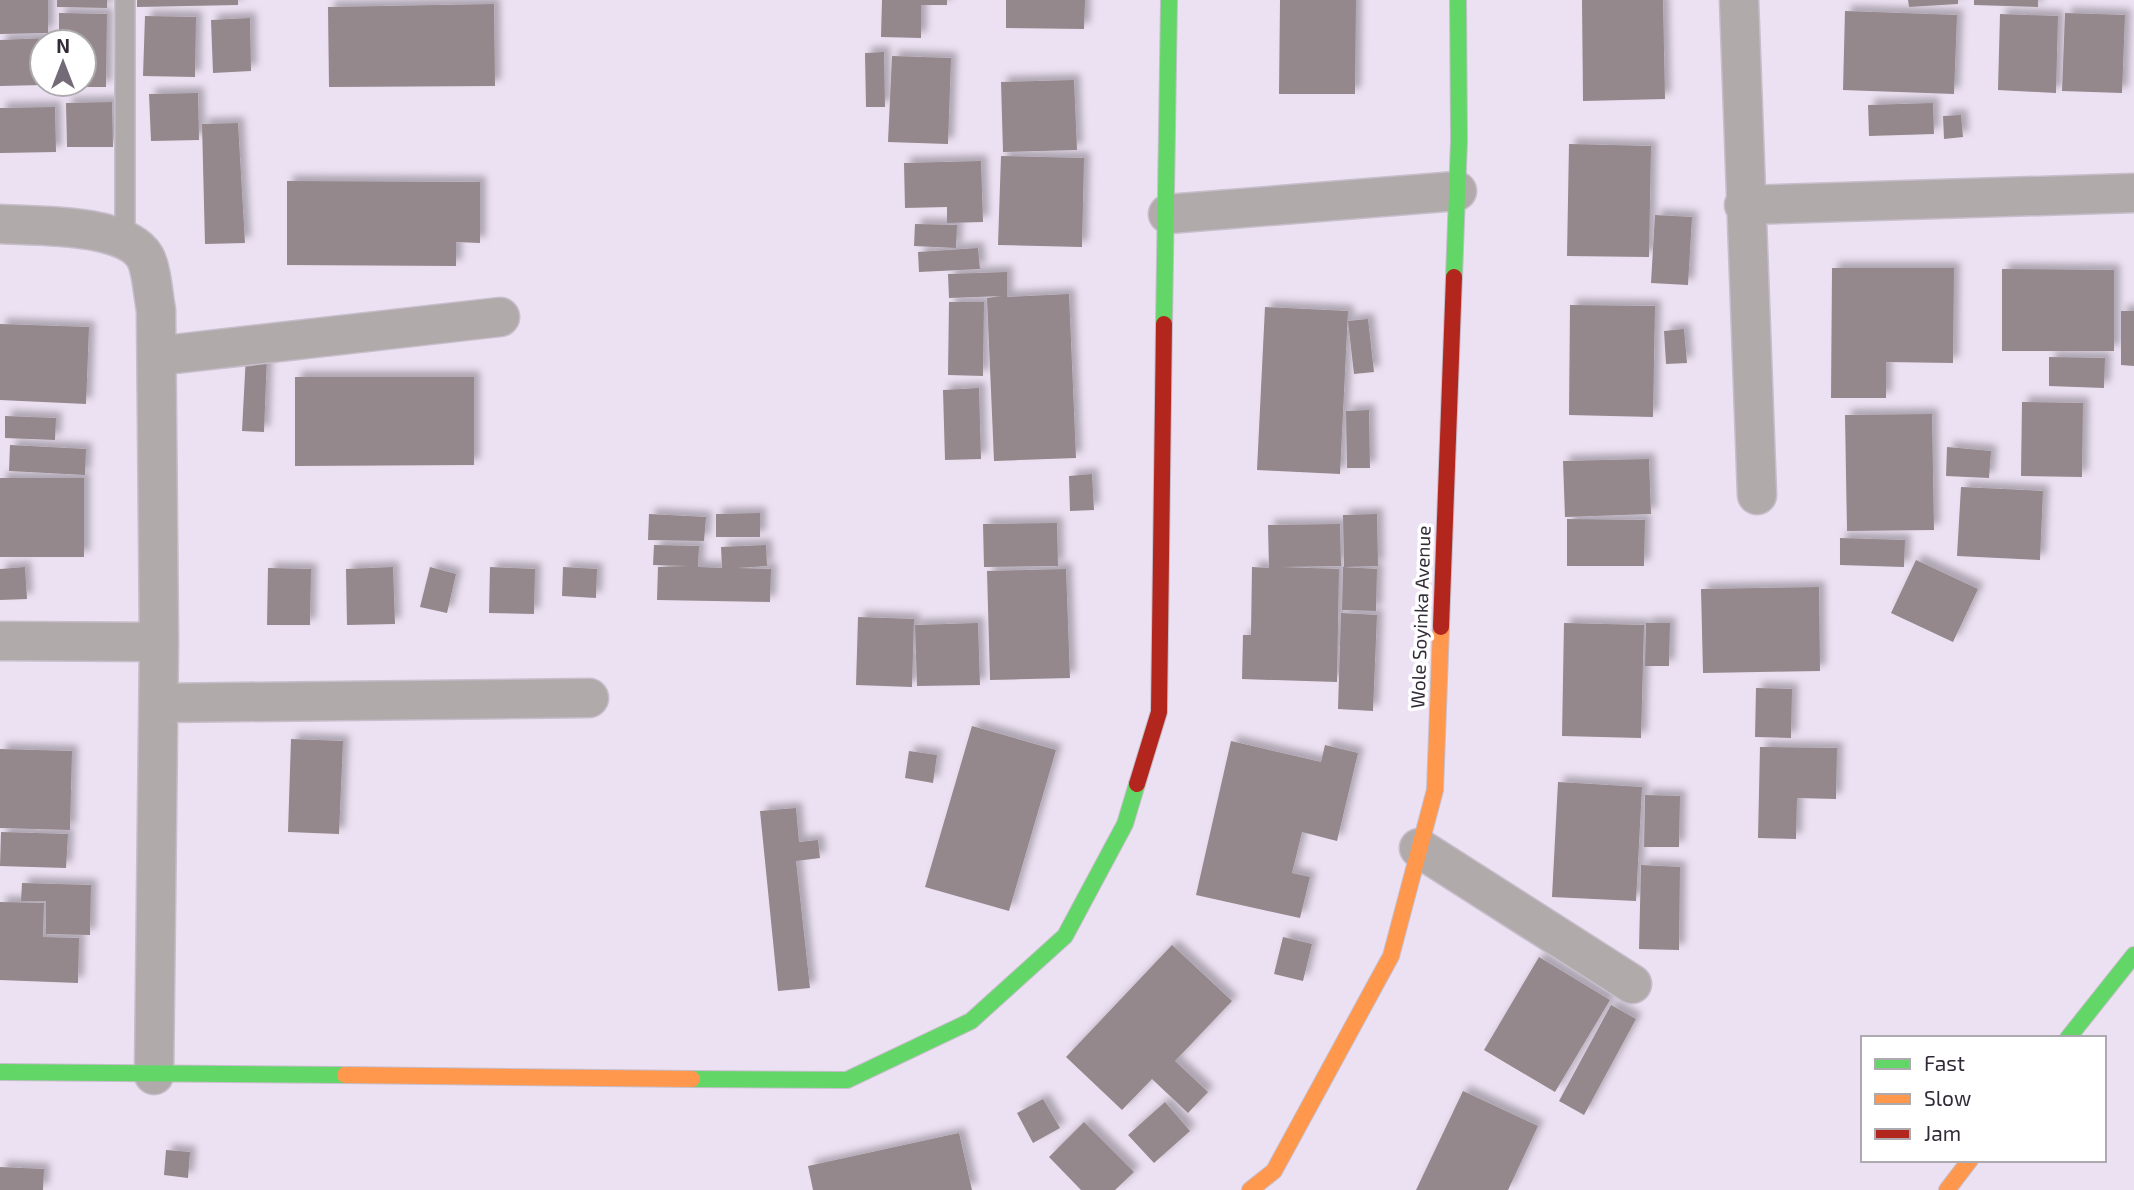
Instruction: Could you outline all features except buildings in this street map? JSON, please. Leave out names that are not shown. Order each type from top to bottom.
[{"type":"street","points":[[0,1072],[847,1080],[971,1021],[1065,936],[1125,824],[1159,712],[1169,0]]},
{"type":"street","name":"Wole Soyinka Avenue","points":[[1250,1190],[1274,1171],[1391,956],[1434,790],[1457,191],[1458,0]]},
{"type":"street","points":[[1739,0],[1744,205],[1757,495]]},
{"type":"street","points":[[1168,214],[1457,191]]},
{"type":"street","points":[[1744,205],[2134,192]]},
{"type":"street","points":[[0,224],[78,229],[125,239],[145,256],[156,310],[159,703],[154,1075]]},
{"type":"street","points":[[157,356],[500,317]]},
{"type":"street","points":[[0,640],[159,642]]},
{"type":"street","points":[[159,703],[589,698]]},
{"type":"street","points":[[1419,848],[1632,984]]},
{"type":"street","points":[[2070,1036],[2134,955]]},
{"type":"street","points":[[1947,1190],[1968,1162]]},
{"type":"lane","points":[[125,0],[125,239]]},
{"type":"traffic: fast","points":[[1164,324],[1169,0]]},
{"type":"traffic: fast","points":[[1454,277],[1459,140],[1458,0]]},
{"type":"traffic: fast","points":[[692,1079],[847,1080],[971,1021],[1065,936],[1125,824],[1137,784]]},
{"type":"traffic: fast","points":[[2070,1036],[2134,955]]},
{"type":"traffic: fast","points":[[0,1072],[345,1075]]},
{"type":"traffic: slow","points":[[1250,1190],[1274,1171],[1391,956],[1435,790],[1441,627]]},
{"type":"traffic: slow","points":[[345,1075],[692,1079]]},
{"type":"traffic: slow","points":[[1947,1190],[1968,1162]]},
{"type":"traffic: jam","points":[[1441,627],[1454,277]]},
{"type":"traffic: jam","points":[[1137,784],[1159,712],[1164,324]]}]
